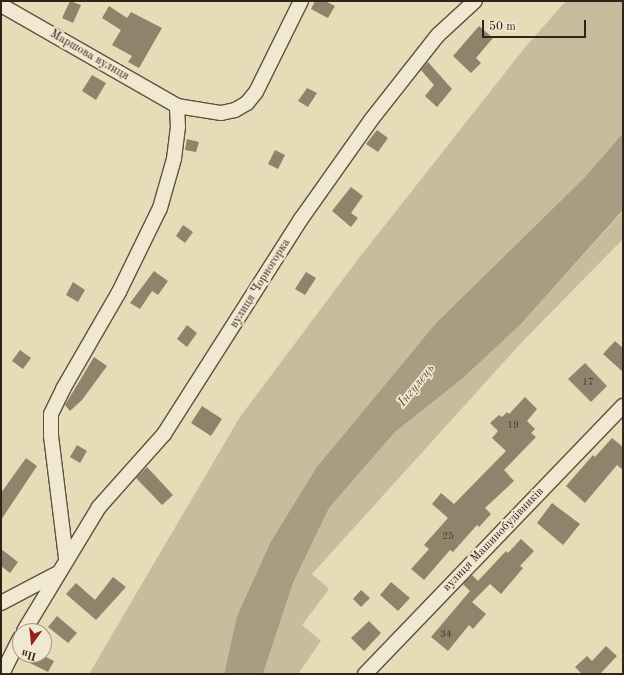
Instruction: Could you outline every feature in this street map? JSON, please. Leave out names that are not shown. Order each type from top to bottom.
[{"type":"street","points":[[66,558],[51,436],[51,414],[63,389],[119,292],[160,208],[174,159],[178,128],[177,106],[221,113],[235,110],[247,103],[263,78],[301,1]]},
{"type":"street","name":"вулиця Чорногорка","points":[[28,623],[56,574],[99,507],[164,434],[301,219],[371,120],[438,35],[475,1]]},
{"type":"street","name":"Маршова вулиця","points":[[1,5],[177,106]]},
{"type":"street","name":"вулиця Машинобудівників","points":[[365,674],[623,406]]},
{"type":"street","points":[[1,603],[56,574]]},
{"type":"street","points":[[2,674],[12,654]]},
{"type":"shaded area","points":[[566,1],[623,1],[623,133],[584,178],[436,323],[316,468],[270,543],[237,616],[224,674],[89,674],[240,417],[359,258],[527,45]]},
{"type":"shaded area","points":[[623,211],[623,239],[523,341],[312,574],[329,589],[302,625],[321,641],[298,674],[263,674],[293,583],[329,508],[395,432],[463,378],[521,324]]},
{"type":"water","name":"Інгулець","points":[[623,133],[623,210],[521,324],[463,378],[395,432],[329,508],[293,583],[263,674],[224,674],[237,616],[270,543],[316,468],[436,323],[584,178]]},
{"type":"building","points":[[70,1],[81,5],[73,23],[62,18]]},
{"type":"building","points":[[315,1],[325,1],[335,6],[328,18],[311,9]]},
{"type":"building","points":[[109,6],[127,18],[131,12],[162,28],[139,68],[128,62],[132,56],[112,45],[121,30],[102,18]]},
{"type":"building","points":[[479,26],[493,38],[476,58],[481,63],[471,73],[453,56]]},
{"type":"building","points":[[428,62],[452,89],[437,107],[425,96],[434,85],[421,70]]},
{"type":"building","points":[[92,75],[106,83],[96,100],[82,91]]},
{"type":"building","points":[[307,88],[317,93],[308,107],[298,101]]},
{"type":"building","points":[[377,130],[388,138],[378,152],[366,144]]},
{"type":"building","points":[[187,139],[199,142],[196,152],[185,150]]},
{"type":"building","points":[[275,150],[285,155],[278,169],[268,164]]},
{"type":"building","points":[[351,187],[363,196],[351,213],[358,218],[351,227],[332,211]]},
{"type":"building","points":[[183,225],[193,232],[185,243],[176,236]]},
{"type":"building","points":[[154,271],[168,281],[158,295],[152,291],[140,309],[130,303]]},
{"type":"building","points":[[306,272],[316,278],[305,295],[295,289]]},
{"type":"building","points":[[73,282],[85,290],[78,302],[66,295]]},
{"type":"building","points":[[187,325],[197,333],[187,347],[177,339]]},
{"type":"building","points":[[615,341],[623,348],[623,372],[603,354]]},
{"type":"building","points":[[20,350],[31,358],[23,369],[12,361]]},
{"type":"building","points":[[94,357],[107,366],[82,400],[70,411],[65,405]]},
{"type":"building","points":[[585,363],[607,386],[591,402],[568,379]]},
{"type":"building","points":[[525,397],[537,409],[527,421],[535,429],[531,433],[536,437],[504,470],[514,481],[485,508],[491,514],[479,527],[477,525],[453,552],[450,550],[424,580],[411,569],[429,549],[424,545],[448,518],[432,504],[441,493],[454,504],[506,451],[492,438],[498,431],[490,423],[499,415],[502,417],[507,412],[509,414]]},
{"type":"building","points":[[202,406],[222,419],[211,436],[191,423]]},
{"type":"building","points":[[612,438],[623,447],[623,470],[617,465],[585,503],[566,486],[593,455],[595,457]]},
{"type":"building","points":[[77,445],[87,451],[80,463],[70,457]]},
{"type":"building","points":[[26,458],[37,466],[1,520],[1,493]]},
{"type":"building","points":[[147,467],[173,495],[162,505],[136,478]]},
{"type":"building","points":[[552,503],[580,524],[563,545],[537,523]]},
{"type":"building","points":[[521,539],[534,551],[520,566],[523,568],[501,594],[490,584],[472,602],[486,614],[473,629],[469,625],[448,651],[431,637],[470,591],[463,584],[472,575],[478,581],[506,551],[508,553]]},
{"type":"building","points":[[1,549],[18,562],[10,573],[1,566]]},
{"type":"building","points":[[113,577],[126,587],[96,620],[66,594],[76,583],[95,600]]},
{"type":"building","points":[[391,582],[410,598],[398,611],[380,595]]},
{"type":"building","points":[[361,590],[370,598],[361,607],[353,599]]},
{"type":"building","points":[[57,616],[77,633],[68,643],[52,630],[51,623]]},
{"type":"building","points":[[369,621],[381,633],[364,651],[351,638]]},
{"type":"building","points":[[606,646],[617,656],[600,674],[582,674],[575,667],[587,656],[592,661]]},
{"type":"building","points":[[52,660],[54,661],[48,672],[30,663],[52,663]]}]
